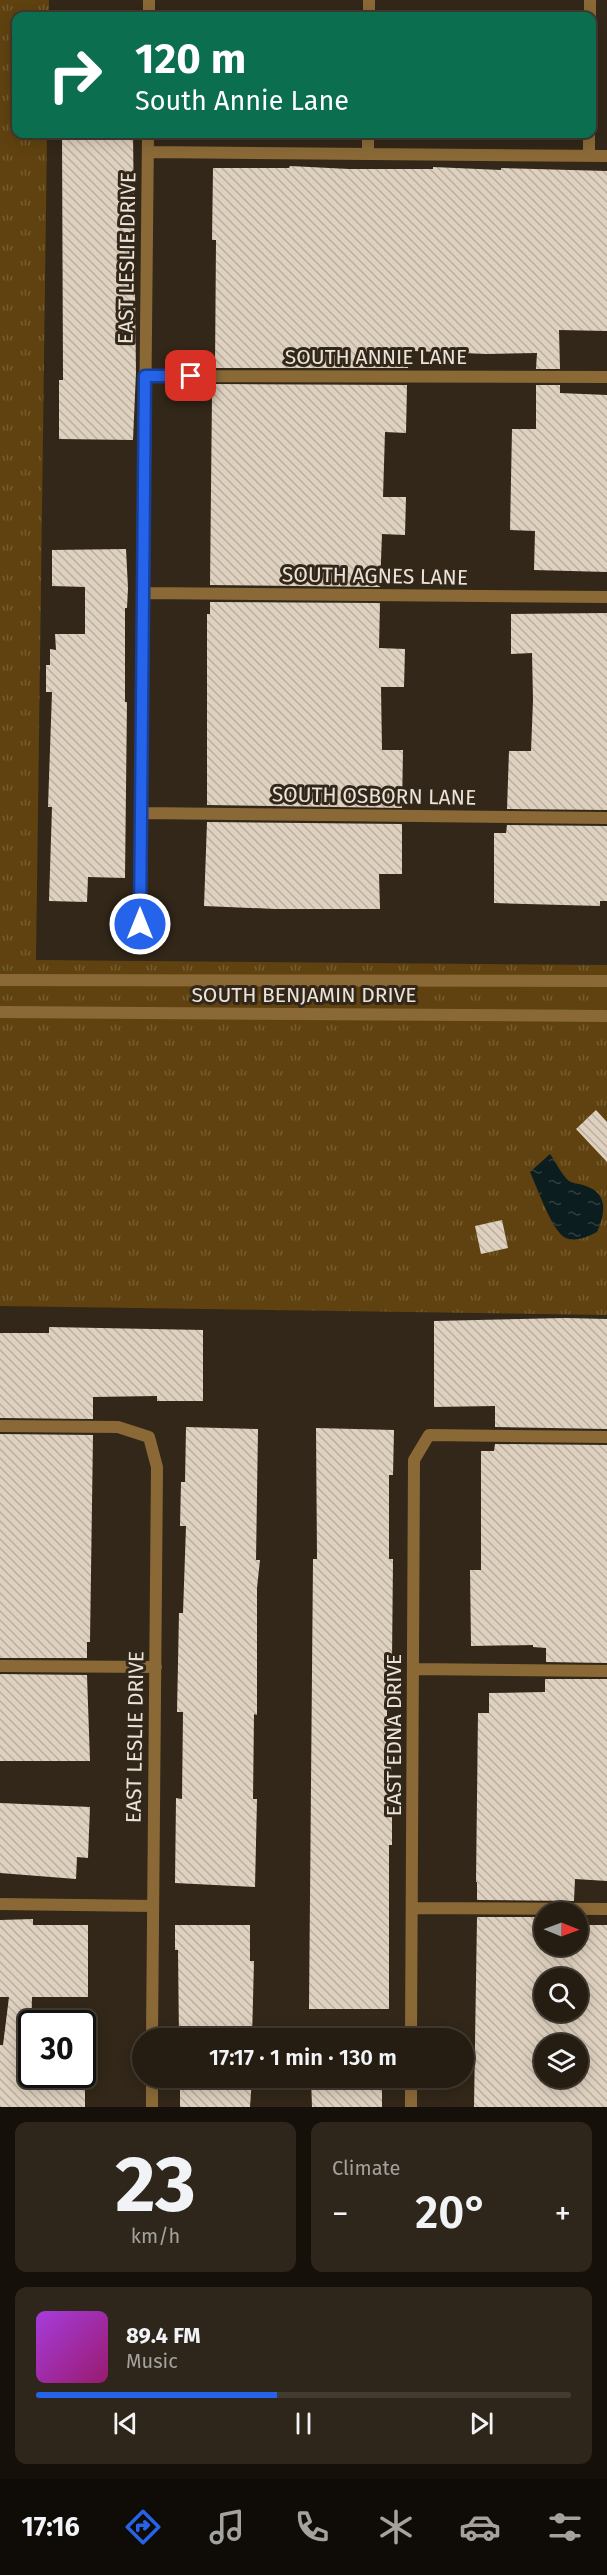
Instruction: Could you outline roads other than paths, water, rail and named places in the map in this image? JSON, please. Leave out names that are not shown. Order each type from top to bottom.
[{"type":"street","name":"EAST LESLIE DRIVE","points":[[140,924],[148,138]]},
{"type":"street","points":[[368,138],[368,154]]},
{"type":"street","points":[[589,138],[589,156]]},
{"type":"street","points":[[148,152],[607,156]]},
{"type":"street","name":"SOUTH ANNIE LANE","points":[[145,376],[607,377]]},
{"type":"street","name":"SOUTH AGNES LANE","points":[[143,593],[607,597]]},
{"type":"street","name":"SOUTH OSBORN LANE","points":[[141,813],[607,818]]},
{"type":"street","name":"SOUTH BENJAMIN DRIVE","points":[[0,980],[607,981]]},
{"type":"street","name":"SOUTH BENJAMIN DRIVE","points":[[0,1012],[607,1016]]},
{"type":"street","name":"EAST LESLIE DRIVE","points":[[0,1426],[118,1427],[149,1437],[157,1467],[152,2028]]},
{"type":"street","name":"EAST EDNA DRIVE","points":[[411,2028],[414,1460],[429,1435],[607,1437]]},
{"type":"street","points":[[0,1666],[156,1667]]},
{"type":"street","points":[[413,1669],[607,1671]]},
{"type":"street","points":[[0,1904],[153,1906]]},
{"type":"street","points":[[413,1908],[607,1910]]},
{"type":"street","points":[[152,2088],[152,2107]]},
{"type":"street","points":[[411,2088],[411,2107]]},
{"type":"water","points":[[550,1154],[569,1181],[591,1188],[601,1197],[603,1209],[597,1232],[577,1239],[568,1239],[554,1225],[530,1172]]}]
